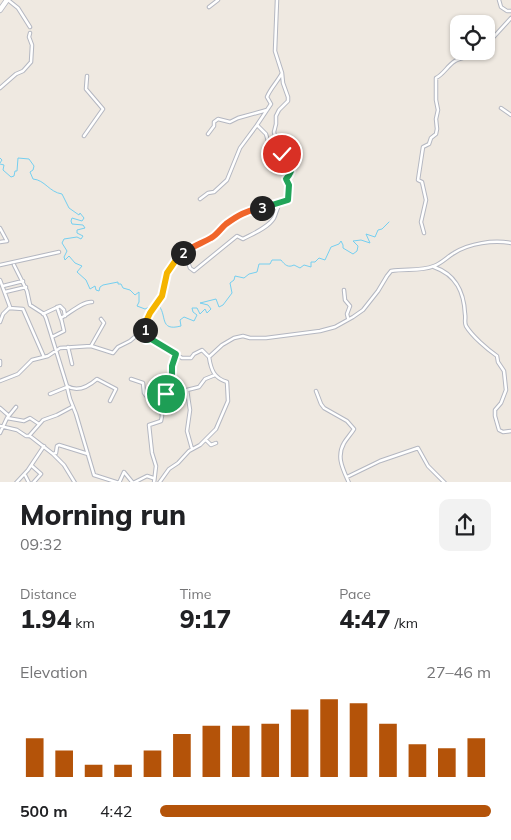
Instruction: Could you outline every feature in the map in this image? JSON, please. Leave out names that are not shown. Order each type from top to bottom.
[{"type":"street","points":[[0,10],[8,0],[18,8],[30,27]]},
{"type":"street","points":[[209,7],[218,0]]},
{"type":"street","points":[[273,148],[276,139],[274,132],[276,116],[288,101],[275,52],[277,0]]},
{"type":"street","points":[[499,0],[501,7],[511,11]]},
{"type":"street","points":[[495,36],[511,18]]},
{"type":"street","points":[[0,88],[14,75],[24,71],[31,62],[32,45],[29,37],[30,33]]},
{"type":"street","points":[[424,233],[421,222],[426,200],[422,182],[418,180],[423,147],[430,144],[431,138],[438,129],[436,120],[438,110],[436,78],[457,60]]},
{"type":"street","points":[[200,199],[208,193],[214,192],[226,181],[240,148],[271,103],[267,95],[282,73]]},
{"type":"street","points":[[84,136],[103,108],[86,90],[87,76]]},
{"type":"street","points":[[501,108],[511,115]]},
{"type":"street","points":[[208,134],[214,127],[214,122],[218,119],[230,122],[267,110]]},
{"type":"street","points":[[0,381],[18,374],[34,359],[51,354],[56,349],[91,346],[113,353],[118,347],[130,341],[142,330],[150,313],[162,296],[167,273],[181,256],[202,241],[212,237],[225,225],[246,211],[288,200],[289,185],[286,179],[291,172],[292,163],[286,156],[268,145],[265,133],[257,125]]},
{"type":"street","points":[[181,256],[187,259],[190,268],[194,271],[237,236],[243,239],[270,223],[275,217],[280,203]]},
{"type":"street","points":[[0,228],[7,242],[0,242]]},
{"type":"street","points":[[209,357],[222,345],[242,336],[266,338],[320,331],[335,327],[363,310],[390,272],[433,267],[459,250],[476,244],[511,244]]},
{"type":"street","points":[[0,265],[59,252]]},
{"type":"street","points":[[14,265],[26,287],[31,306],[43,314],[52,337],[95,476],[119,482],[124,472],[133,482],[148,476],[153,478]]},
{"type":"street","points":[[433,267],[450,275],[456,281],[463,298],[465,324],[497,356],[498,362],[504,369],[506,390],[501,403],[495,410],[495,416],[499,430],[503,432],[511,431]]},
{"type":"street","points":[[0,280],[9,308]]},
{"type":"street","points":[[3,286],[23,281]]},
{"type":"street","points":[[4,292],[26,287]]},
{"type":"street","points":[[344,290],[344,300],[350,306],[347,314],[348,318]]},
{"type":"street","points":[[61,318],[82,306],[85,302],[92,302]]},
{"type":"street","points":[[43,314],[60,306],[63,308],[65,316]]},
{"type":"street","points":[[52,337],[64,331],[57,307]]},
{"type":"street","points":[[0,322],[3,314],[9,308],[23,309],[44,357]]},
{"type":"street","points":[[91,346],[104,323],[101,319]]},
{"type":"street","points":[[142,330],[146,330],[148,333],[146,340],[151,339],[184,359],[191,358],[194,354],[203,350],[209,357],[211,369],[217,379],[227,382],[228,401],[216,429],[177,465],[169,469],[160,482]]},
{"type":"street","points":[[68,347],[72,364]]},
{"type":"street","points":[[154,482],[156,466],[152,453],[149,425],[161,421],[160,410],[168,391],[167,383],[172,376],[173,361],[177,355]]},
{"type":"street","points":[[131,379],[144,383],[144,393],[147,397],[180,394],[199,387],[205,379],[215,375]]},
{"type":"street","points":[[50,394],[68,387],[82,388],[91,385],[97,379],[116,389],[110,401]]},
{"type":"street","points":[[316,390],[324,408],[347,421],[354,429],[340,452],[340,459],[350,482]]},
{"type":"street","points":[[187,391],[190,410],[187,431],[192,450]]},
{"type":"street","points":[[29,436],[43,420],[55,416],[72,406]]},
{"type":"street","points":[[0,434],[2,426],[16,407]]},
{"type":"street","points":[[0,408],[8,416],[24,421],[30,418],[40,424]]},
{"type":"street","points":[[2,426],[17,430],[44,446],[64,465],[75,482]]},
{"type":"street","points":[[206,440],[210,445],[216,443]]},
{"type":"street","points":[[53,454],[56,453],[57,446],[59,445],[88,454]]},
{"type":"street","points":[[16,482],[32,466],[44,446]]},
{"type":"street","points":[[347,477],[380,461],[418,448],[428,466],[445,482]]},
{"type":"street","points":[[32,466],[41,474],[33,482]]},
{"type":"street","points":[[25,474],[29,482]]},
{"type":"waterway","points":[[0,158],[2,160],[0,163]]},
{"type":"waterway","points":[[0,164],[4,165],[3,170],[11,177],[17,171],[18,158],[29,159],[34,166],[30,172],[33,179],[41,181],[54,191],[62,194],[69,208],[79,215],[80,213],[84,218],[82,221],[72,218],[71,221],[72,224],[83,225],[85,228],[77,230],[77,233],[83,236],[81,239],[77,237],[64,239],[62,243],[67,251],[64,257],[65,260],[69,256],[75,263],[82,266],[77,272],[86,280],[90,289],[95,286],[96,290],[99,291],[103,285],[118,282],[123,288],[130,290],[135,295],[139,292],[137,306],[145,309],[154,305]]},
{"type":"waterway","points":[[158,305],[169,327],[181,326],[180,320],[184,317],[194,321],[197,315],[193,312],[192,308],[197,308],[200,314],[205,309],[207,313],[211,309],[208,305],[200,303],[216,299],[219,307],[223,305],[232,293],[230,283],[234,280],[235,276],[244,278],[249,274],[257,272],[259,264],[270,264],[272,260],[281,260],[288,266],[294,265],[300,268],[304,265],[311,267],[311,262],[315,262],[319,258],[325,260],[331,247],[339,244],[341,241],[343,248],[353,254],[357,251],[358,246],[353,241],[361,240],[370,243],[366,234],[375,237],[378,230],[382,229],[389,222]]},
{"type":"route","points":[[166,394],[168,391],[167,382],[172,376],[173,361],[177,356],[173,351],[151,339],[146,340],[148,333],[146,330],[142,330],[150,313],[162,296],[167,273],[178,257],[185,251],[212,237],[225,225],[242,214],[288,201],[289,185],[286,179],[291,172],[292,163],[291,160],[282,154]]}]
